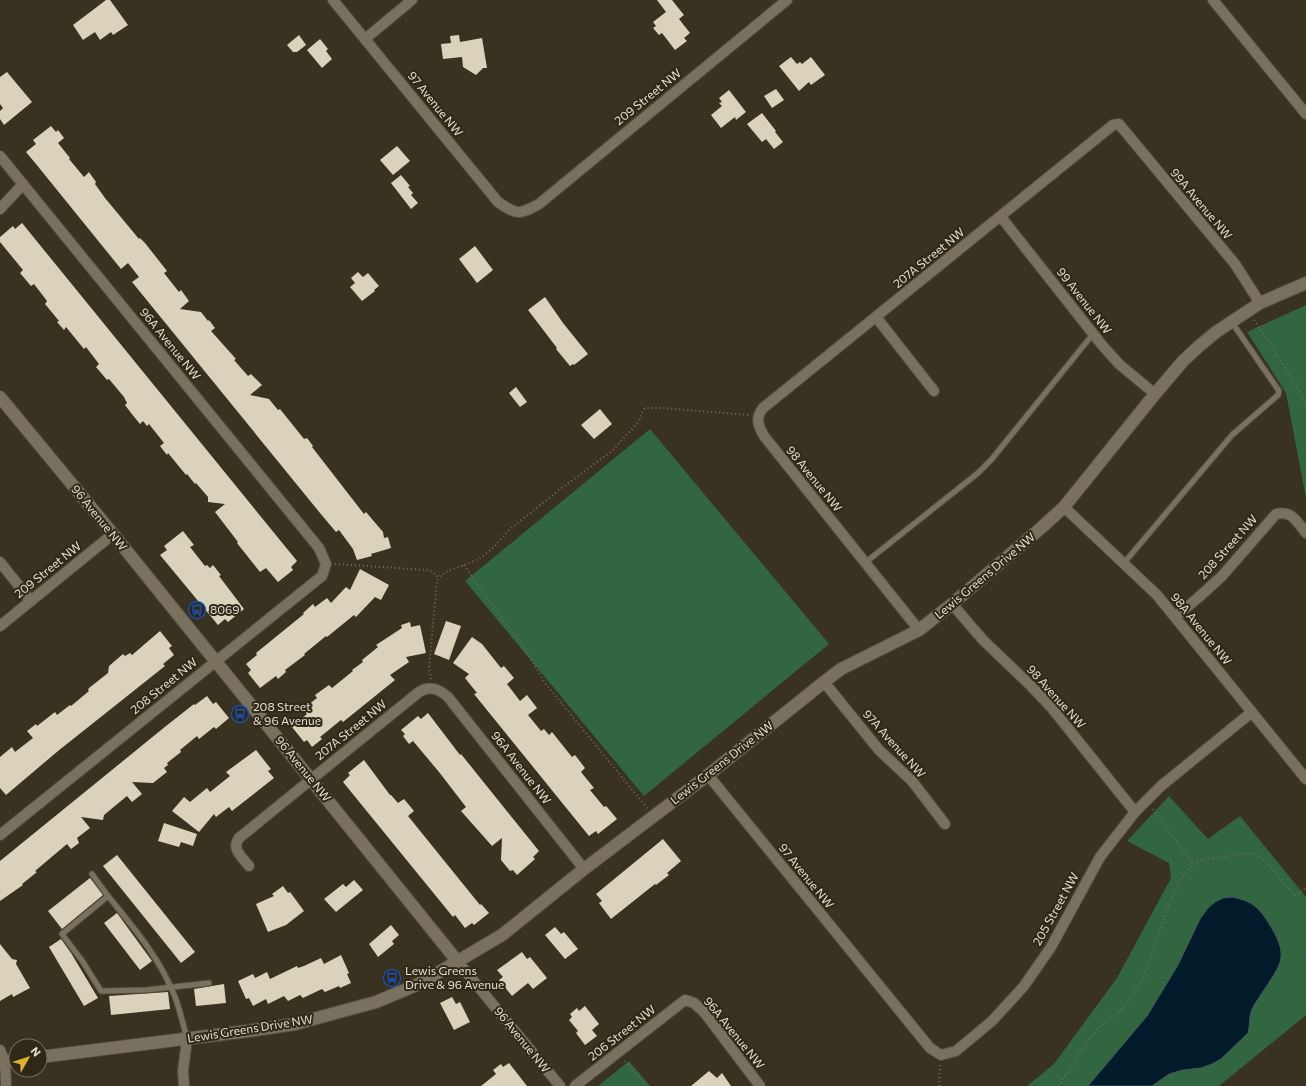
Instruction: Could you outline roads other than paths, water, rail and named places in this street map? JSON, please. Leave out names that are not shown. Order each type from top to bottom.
[{"type":"street","name":"97 Avenue NW","points":[[333,0],[498,202],[513,211],[524,212]]},
{"type":"street","points":[[365,38],[412,0]]},
{"type":"street","name":"209 Street NW","points":[[524,212],[539,204],[787,0]]},
{"type":"street","points":[[1213,0],[1306,114]]},
{"type":"street","name":"207A Street NW","points":[[758,416],[767,404],[1113,125],[1119,124]]},
{"type":"street","name":"99A Avenue NW","points":[[1119,124],[1235,264],[1260,303]]},
{"type":"street","name":"96A Avenue NW","points":[[0,156],[319,548],[326,564]]},
{"type":"street","points":[[0,209],[23,184]]},
{"type":"street","name":"99 Avenue NW","points":[[1000,217],[1093,334],[1119,364],[1155,394]]},
{"type":"street","name":"Lewis Greens Drive NW","points":[[48,1056],[294,1024],[376,1002],[419,984],[502,936],[584,869],[708,775],[841,669],[919,630],[952,604],[1064,507],[1183,361],[1231,321],[1260,303],[1306,283]]},
{"type":"street","points":[[876,317],[934,391]]},
{"type":"street","name":"96 Avenue NW","points":[[0,397],[113,534],[458,962],[560,1086]]},
{"type":"street","name":"98 Avenue NW","points":[[758,416],[758,426],[764,436],[919,630]]},
{"type":"street","name":"98A Avenue NW","points":[[1064,507],[1157,595],[1306,779]]},
{"type":"street","name":"208 Street NW","points":[[1175,616],[1222,576],[1276,514],[1282,512],[1286,513],[1295,519],[1306,533]]},
{"type":"street","name":"209 Street NW","points":[[0,626],[113,534]]},
{"type":"street","points":[[0,562],[31,601]]},
{"type":"street","name":"208 Street NW","points":[[0,835],[322,576],[326,564]]},
{"type":"street","name":"98 Avenue NW","points":[[952,604],[983,640],[1042,697],[1135,812]]},
{"type":"street","name":"97A Avenue NW","points":[[824,682],[880,750],[912,781],[945,824]]},
{"type":"street","name":"207A Street NW","points":[[249,866],[236,849],[236,842],[240,838],[419,692],[427,688],[433,688]]},
{"type":"street","name":"96A Avenue NW","points":[[433,688],[439,690],[448,697],[584,869]]},
{"type":"street","name":"205 Street NW","points":[[941,1055],[956,1051],[992,1022],[1024,986],[1051,947],[1100,857],[1135,812],[1161,786],[1252,712]]},
{"type":"street","name":"97 Avenue NW","points":[[708,775],[930,1048],[941,1055]]},
{"type":"street","name":"96A Avenue NW","points":[[685,1000],[694,1002],[704,1012],[760,1086]]},
{"type":"street","name":"206 Street NW","points":[[576,1086],[685,1000]]},
{"type":"street","points":[[184,1086],[182,1071],[187,1039]]},
{"type":"street","points":[[5,1059],[6,1086]]},
{"type":"lane","points":[[1124,563],[1232,435],[1278,395],[1279,392],[1231,321]]},
{"type":"lane","points":[[866,562],[933,510],[978,473],[991,460],[1093,334]]},
{"type":"lane","points":[[92,874],[143,940],[162,969],[175,997],[187,1039]]},
{"type":"lane","points":[[108,896],[62,934],[84,962],[101,991],[146,990],[209,983]]},
{"type":"water","points":[[1232,897],[1249,902],[1261,912],[1275,934],[1281,952],[1281,959],[1274,974],[1250,1014],[1248,1033],[1221,1059],[1212,1064],[1201,1068],[1183,1070],[1169,1074],[1152,1086],[1088,1086],[1147,1016],[1178,965],[1200,919],[1208,908],[1223,898]]},
{"type":"place","name":"8069","points":[[197,610]]},
{"type":"place","name":"208 Street & 96 Avenue","points":[[240,714]]},
{"type":"place","name":"Lewis Greens Drive & 96 Avenue","points":[[392,978]]}]
